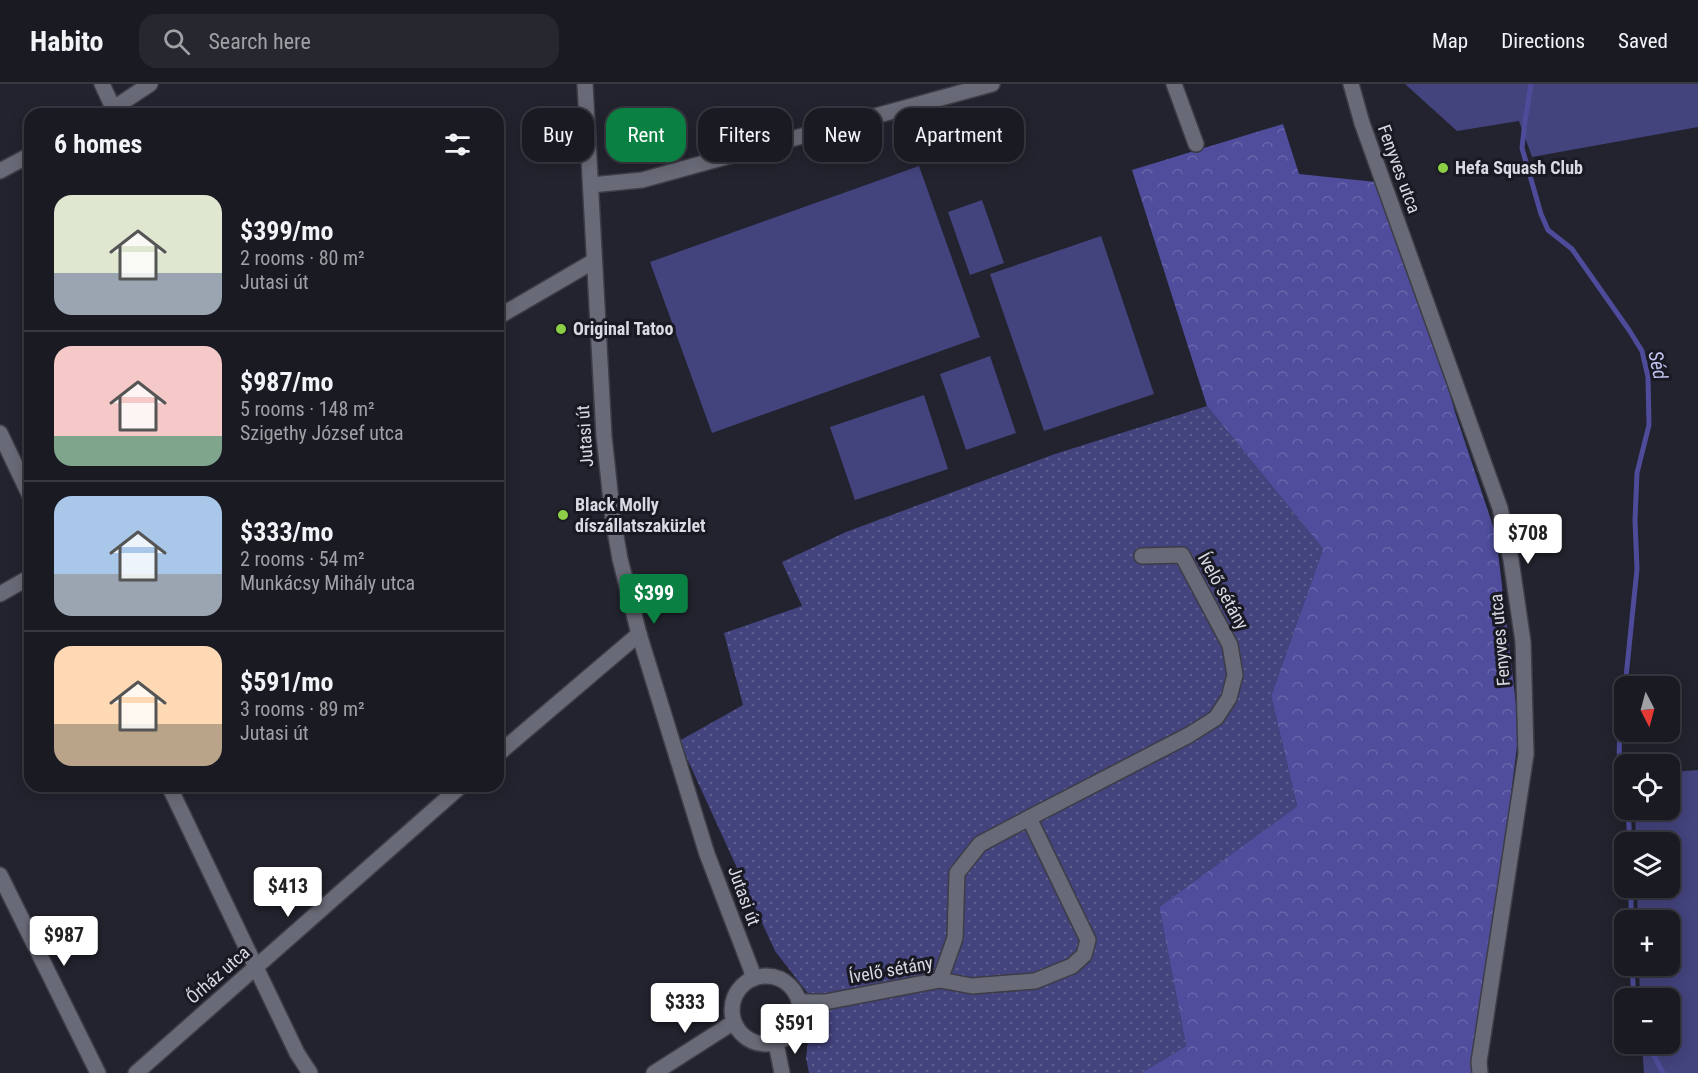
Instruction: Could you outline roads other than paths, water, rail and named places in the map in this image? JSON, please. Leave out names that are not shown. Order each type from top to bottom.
[{"type":"street","points":[[102,84],[111,108]]},
{"type":"street","points":[[117,108],[150,84]]},
{"type":"street","name":"Jutasi út","points":[[585,84],[607,475],[620,560],[639,634],[708,854],[753,979]]},
{"type":"street","points":[[930,84],[933,100]]},
{"type":"street","points":[[591,185],[642,180],[992,84]]},
{"type":"street","points":[[1174,84],[1196,144]]},
{"type":"street","name":"Fenyves utca","points":[[1350,84],[1500,508],[1511,560],[1522,642],[1526,754],[1479,1062],[1480,1073]]},
{"type":"street","points":[[0,171],[24,158]]},
{"type":"street","points":[[504,314],[594,261]]},
{"type":"street","points":[[0,433],[24,483]]},
{"type":"street","name":"Ívelő sétány","points":[[940,980],[955,938],[957,873],[980,844],[1189,735],[1216,718],[1229,698],[1235,675],[1230,645],[1182,555],[1142,556]]},
{"type":"street","points":[[0,594],[24,580]]},
{"type":"street","points":[[504,749],[639,634]]},
{"type":"street","points":[[172,792],[297,1053],[310,1073]]},
{"type":"street","name":"Őrház utca","points":[[136,1073],[454,792]]},
{"type":"street","name":"Ívelő sétány","points":[[799,1002],[825,1002],[940,980],[972,986],[1035,981],[1072,966],[1084,955],[1088,940],[1029,818]]},
{"type":"street","points":[[0,875],[98,1073]]},
{"type":"street","points":[[771,977],[781,980],[789,985],[799,1002],[800,1015],[796,1027],[787,1037],[776,1043],[755,1043],[739,1031],[734,1022],[733,1002],[737,992],[753,979],[771,977]]},
{"type":"street","points":[[654,1073],[734,1022]]},
{"type":"street","points":[[776,1043],[782,1073]]},
{"type":"waterway","name":"Séd","points":[[1531,84],[1522,148],[1541,214],[1548,230],[1572,249],[1629,330],[1642,351],[1648,377],[1649,425],[1637,473],[1635,520],[1637,569],[1626,676]]},
{"type":"waterway","name":"Séd","points":[[1619,742],[1619,754]]},
{"type":"waterway","name":"Séd","points":[[1629,820],[1629,832]]},
{"type":"waterway","name":"Séd","points":[[1631,898],[1631,910]]},
{"type":"waterway","name":"Séd","points":[[1633,976],[1633,988]]},
{"type":"waterway","name":"Séd","points":[[1653,1054],[1663,1073]]},
{"type":"place","name":"Hefa Squash Club","points":[[1443,168]]},
{"type":"place","name":"Original Tatoo","points":[[561,329]]},
{"type":"place","name":"Black Molly díszállatszaküzlet","points":[[563,515]]}]
